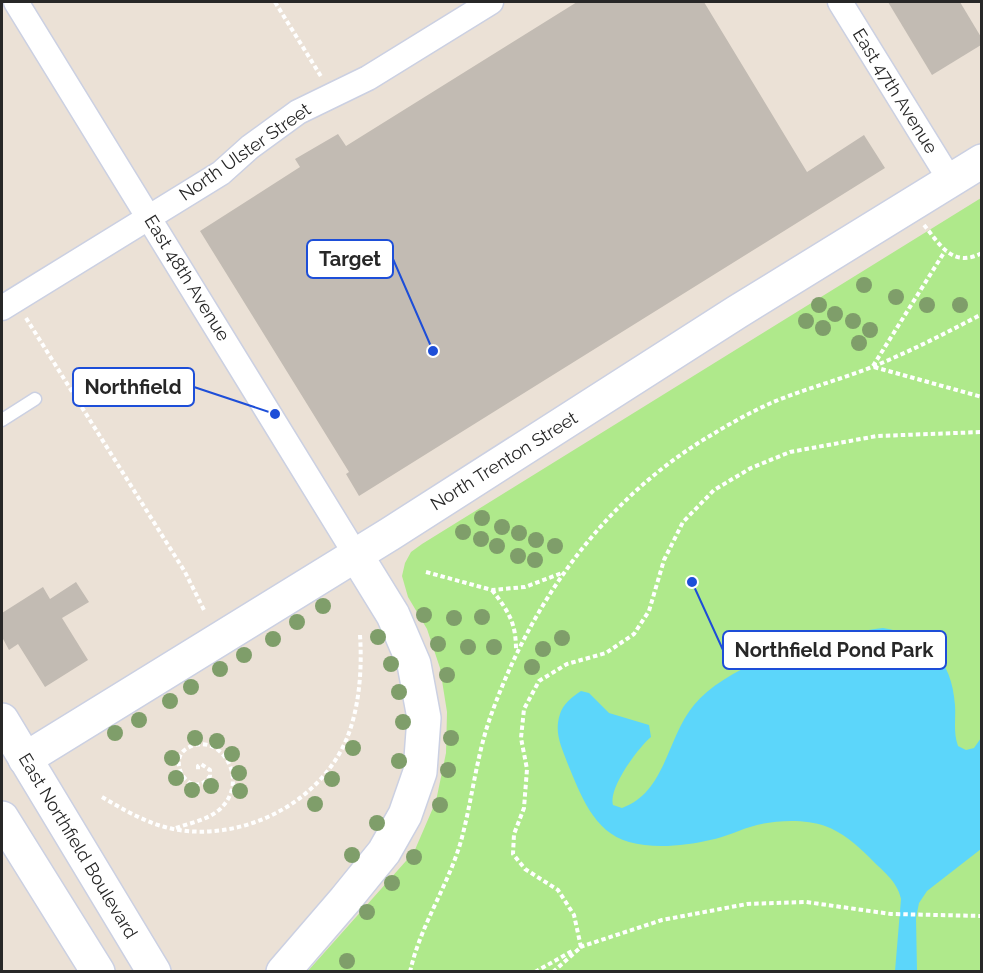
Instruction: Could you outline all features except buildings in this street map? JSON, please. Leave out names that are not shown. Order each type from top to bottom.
[{"type":"street","name":"East 48th Avenue","points":[[16,2],[356,555]]},
{"type":"street","name":"North Ulster Street","points":[[8,304],[221,172],[250,147],[298,112],[368,78],[491,2]]},
{"type":"street","name":"East 47th Avenue","points":[[840,2],[950,180]]},
{"type":"street","name":"North Trenton Street","points":[[25,759],[356,555],[736,312],[981,161]]},
{"type":"street","points":[[283,972],[384,852],[405,814],[420,772],[424,718],[414,664],[393,615],[356,555]]},
{"type":"street","name":"East Northfield Boulevard","points":[[2,720],[154,972]]},
{"type":"street","points":[[2,818],[98,972]]},
{"type":"lane","points":[[2,420],[35,399]]},
{"type":"path","points":[[275,2],[332,94]]},
{"type":"path","points":[[908,206],[945,251],[967,257],[981,253]]},
{"type":"path","points":[[873,367],[945,251]]},
{"type":"path","points":[[8,304],[185,572],[205,612]]},
{"type":"path","points":[[410,972],[419,938],[461,842],[486,731],[516,651],[562,573],[618,508],[664,465],[713,434],[771,403],[873,367],[981,314]]},
{"type":"path","points":[[873,367],[981,397]]},
{"type":"path","points":[[581,947],[574,915],[558,890],[525,869],[513,854],[514,834],[524,808],[527,769],[521,738],[524,708],[539,681],[567,664],[606,653],[634,634],[649,611],[664,560],[683,522],[714,490],[751,468],[790,452],[877,436],[981,432]]},
{"type":"path","points":[[426,572],[492,590],[525,587],[562,573]]},
{"type":"path","points":[[492,590],[510,614],[516,631],[516,651]]},
{"type":"path","points":[[102,797],[128,812],[172,829],[198,832],[225,831],[252,824],[275,814],[318,781],[335,758],[349,731],[356,702],[361,656],[360,635]]},
{"type":"path","points":[[172,829],[207,817],[218,810],[232,792],[234,780],[231,767],[225,756],[216,749],[206,745],[195,745],[181,754],[180,772],[185,780],[201,785],[207,781],[210,770],[201,764],[198,770]]},
{"type":"path","points":[[535,972],[581,947],[662,920],[747,904],[806,902],[891,914],[981,916]]},
{"type":"path","points":[[553,972],[581,947]]},
{"type":"green space","points":[[981,198],[981,971],[307,972],[414,852],[436,801],[446,753],[447,712],[440,668],[427,629],[408,597],[402,576],[411,552]]},
{"type":"water","points":[[883,628],[899,631],[924,643],[943,662],[953,689],[958,746],[966,750],[974,748],[981,738],[981,849],[927,891],[919,903],[916,918],[917,971],[895,971],[901,899],[896,886],[859,848],[831,829],[809,822],[773,822],[700,842],[669,846],[648,845],[629,842],[617,837],[606,830],[589,810],[567,762],[558,733],[561,710],[581,691],[589,693],[609,713],[649,725],[651,737],[632,759],[615,789],[613,805],[622,808],[637,800],[648,790],[657,777],[685,718],[710,689],[731,675],[781,652],[835,636]]},
{"type":"place","name":"Target","points":[[433,351]]},
{"type":"place","name":"Northfield","points":[[275,414]]},
{"type":"place","name":"Northfield Pond Park","points":[[692,582]]}]
